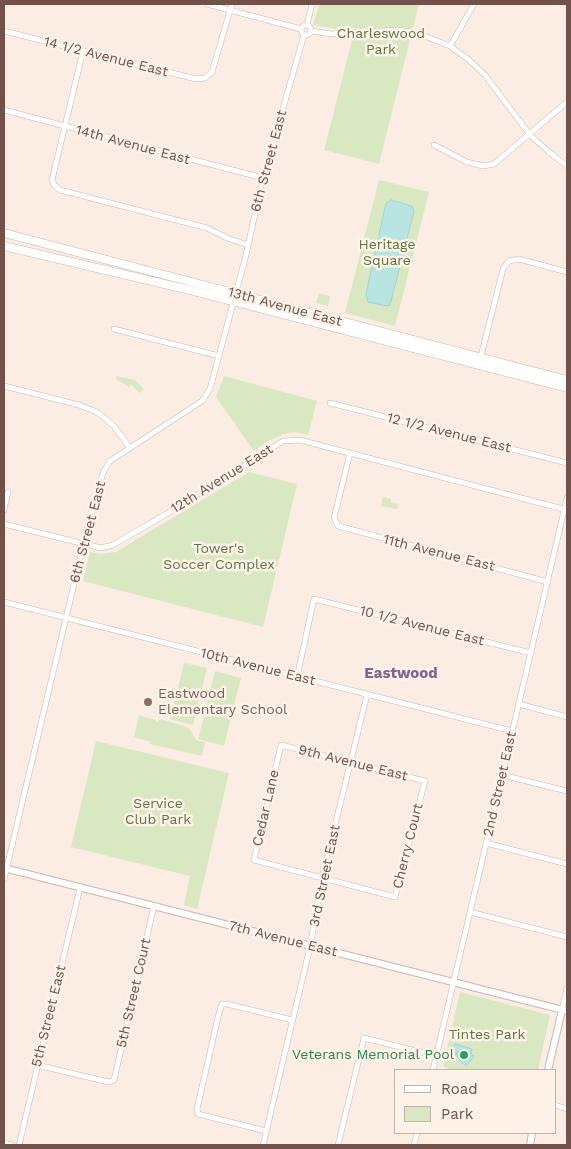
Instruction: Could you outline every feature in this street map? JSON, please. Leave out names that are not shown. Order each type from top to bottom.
[{"type":"main road","name":"13th Avenue East","points":[[4,233],[235,298],[480,361],[567,380]]},
{"type":"main road","name":"13th Avenue East","points":[[4,246],[235,298]]},
{"type":"main road","name":"13th Avenue East","points":[[480,361],[567,388]]},
{"type":"street","points":[[206,4],[301,29]]},
{"type":"street","points":[[231,10],[232,4]]},
{"type":"street","points":[[310,31],[310,27],[307,25],[312,4]]},
{"type":"street","points":[[450,46],[474,4]]},
{"type":"street","name":"14 1/2 Avenue East","points":[[4,31],[196,80],[212,72],[231,10]]},
{"type":"street","points":[[301,29],[302,26],[307,25]]},
{"type":"street","points":[[301,29],[301,33],[304,35],[310,31],[332,34],[397,30],[417,33],[450,46],[470,60],[485,75],[530,135],[567,166]]},
{"type":"street","name":"6th Street East","points":[[4,879],[5,868],[83,544],[103,474],[110,461],[202,401],[210,388],[235,298],[262,178],[304,35]]},
{"type":"street","points":[[83,51],[52,180],[54,185],[60,190],[207,228],[226,238],[248,245]]},
{"type":"street","points":[[434,145],[467,162],[483,166],[494,164],[567,102]]},
{"type":"street","name":"14th Avenue East","points":[[4,110],[262,178]]},
{"type":"street","points":[[480,361],[503,269],[509,261],[519,259],[567,272]]},
{"type":"street","points":[[114,329],[219,356]]},
{"type":"street","points":[[4,386],[79,405],[97,412],[114,426],[130,448]]},
{"type":"street","name":"12 1/2 Avenue East","points":[[330,404],[567,462]]},
{"type":"street","name":"12th Avenue East","points":[[4,524],[100,548],[113,545],[174,510],[283,441],[300,440],[564,509]]},
{"type":"street","name":"11th Avenue East","points":[[350,453],[334,518],[338,526],[548,582]]},
{"type":"street","points":[[4,510],[8,492]]},
{"type":"street","name":"2nd Street East","points":[[432,1069],[567,498]]},
{"type":"street","name":"10 1/2 Avenue East","points":[[297,677],[314,599],[531,653]]},
{"type":"street","name":"10th Avenue East","points":[[4,602],[512,731]]},
{"type":"street","name":"3rd Street East","points":[[263,1145],[310,946],[322,878],[368,695]]},
{"type":"street","points":[[519,704],[567,717]]},
{"type":"street","name":"9th Avenue East","points":[[281,745],[424,780]]},
{"type":"street","name":"Cedar Lane","points":[[281,745],[254,860],[322,878]]},
{"type":"street","points":[[502,775],[567,791]]},
{"type":"street","name":"Cherry Court","points":[[322,878],[395,898],[424,780]]},
{"type":"street","points":[[486,843],[567,864]]},
{"type":"street","name":"7th Avenue East","points":[[5,868],[565,1010]]},
{"type":"street","name":"5th Street East","points":[[19,1145],[80,888]]},
{"type":"street","name":"5th Street Court","points":[[37,1065],[109,1082],[114,1080],[154,906]]},
{"type":"street","points":[[470,912],[567,937]]},
{"type":"street","points":[[548,1069],[565,1010],[567,988]]},
{"type":"street","points":[[266,1131],[198,1114],[197,1109],[219,1012],[222,1004],[228,1004],[292,1020]]},
{"type":"street","points":[[338,1145],[364,1038],[436,1056]]},
{"type":"street","points":[[4,1143],[12,1145]]},
{"type":"green space","name":"Charleswood Park","points":[[319,4],[419,4],[379,164],[324,150],[355,28],[335,29],[313,25]]},
{"type":"green space","name":"Heritage Square","points":[[379,180],[429,192],[395,326],[345,313]]},
{"type":"green space","points":[[319,293],[330,296],[328,306],[316,303]]},
{"type":"green space","points":[[117,376],[135,380],[144,389],[140,393],[131,385],[129,387],[116,379]]},
{"type":"green space","points":[[224,376],[317,401],[308,435],[295,432],[284,434],[268,441],[254,451],[216,397]]},
{"type":"green space","name":"Tower's Soccer Complex","points":[[249,472],[297,484],[263,627],[83,581],[90,552],[101,554],[116,552]]},
{"type":"green space","points":[[383,497],[391,499],[391,502],[398,504],[397,509],[381,506]]},
{"type":"green space","points":[[184,663],[207,668],[193,725],[170,719]]},
{"type":"green space","points":[[215,671],[241,678],[224,746],[198,739]]},
{"type":"green space","points":[[139,715],[156,720],[156,722],[161,719],[189,728],[196,740],[205,742],[202,756],[150,744],[150,742],[134,737]]},
{"type":"green space","name":"Service Club Park","points":[[96,741],[229,773],[197,909],[184,905],[190,876],[71,847]]},
{"type":"green space","name":"Tintes Park","points":[[460,992],[550,1015],[538,1069],[450,1069],[443,1067]]},
{"type":"water","points":[[391,200],[412,206],[414,211],[390,305],[387,306],[368,302],[366,294],[386,203]]},
{"type":"water","name":"Veterans Memorial Pool","points":[[455,1044],[472,1049],[471,1054],[461,1052],[474,1056],[466,1066],[457,1057],[458,1051],[456,1055],[453,1054]]},
{"type":"place","name":"Eastwood Elementary School","points":[[148,702]]},
{"type":"place","name":"Veterans Memorial Pool","points":[[464,1055]]},
{"type":"district","name":"Eastwood","points":[[401,674]]}]
